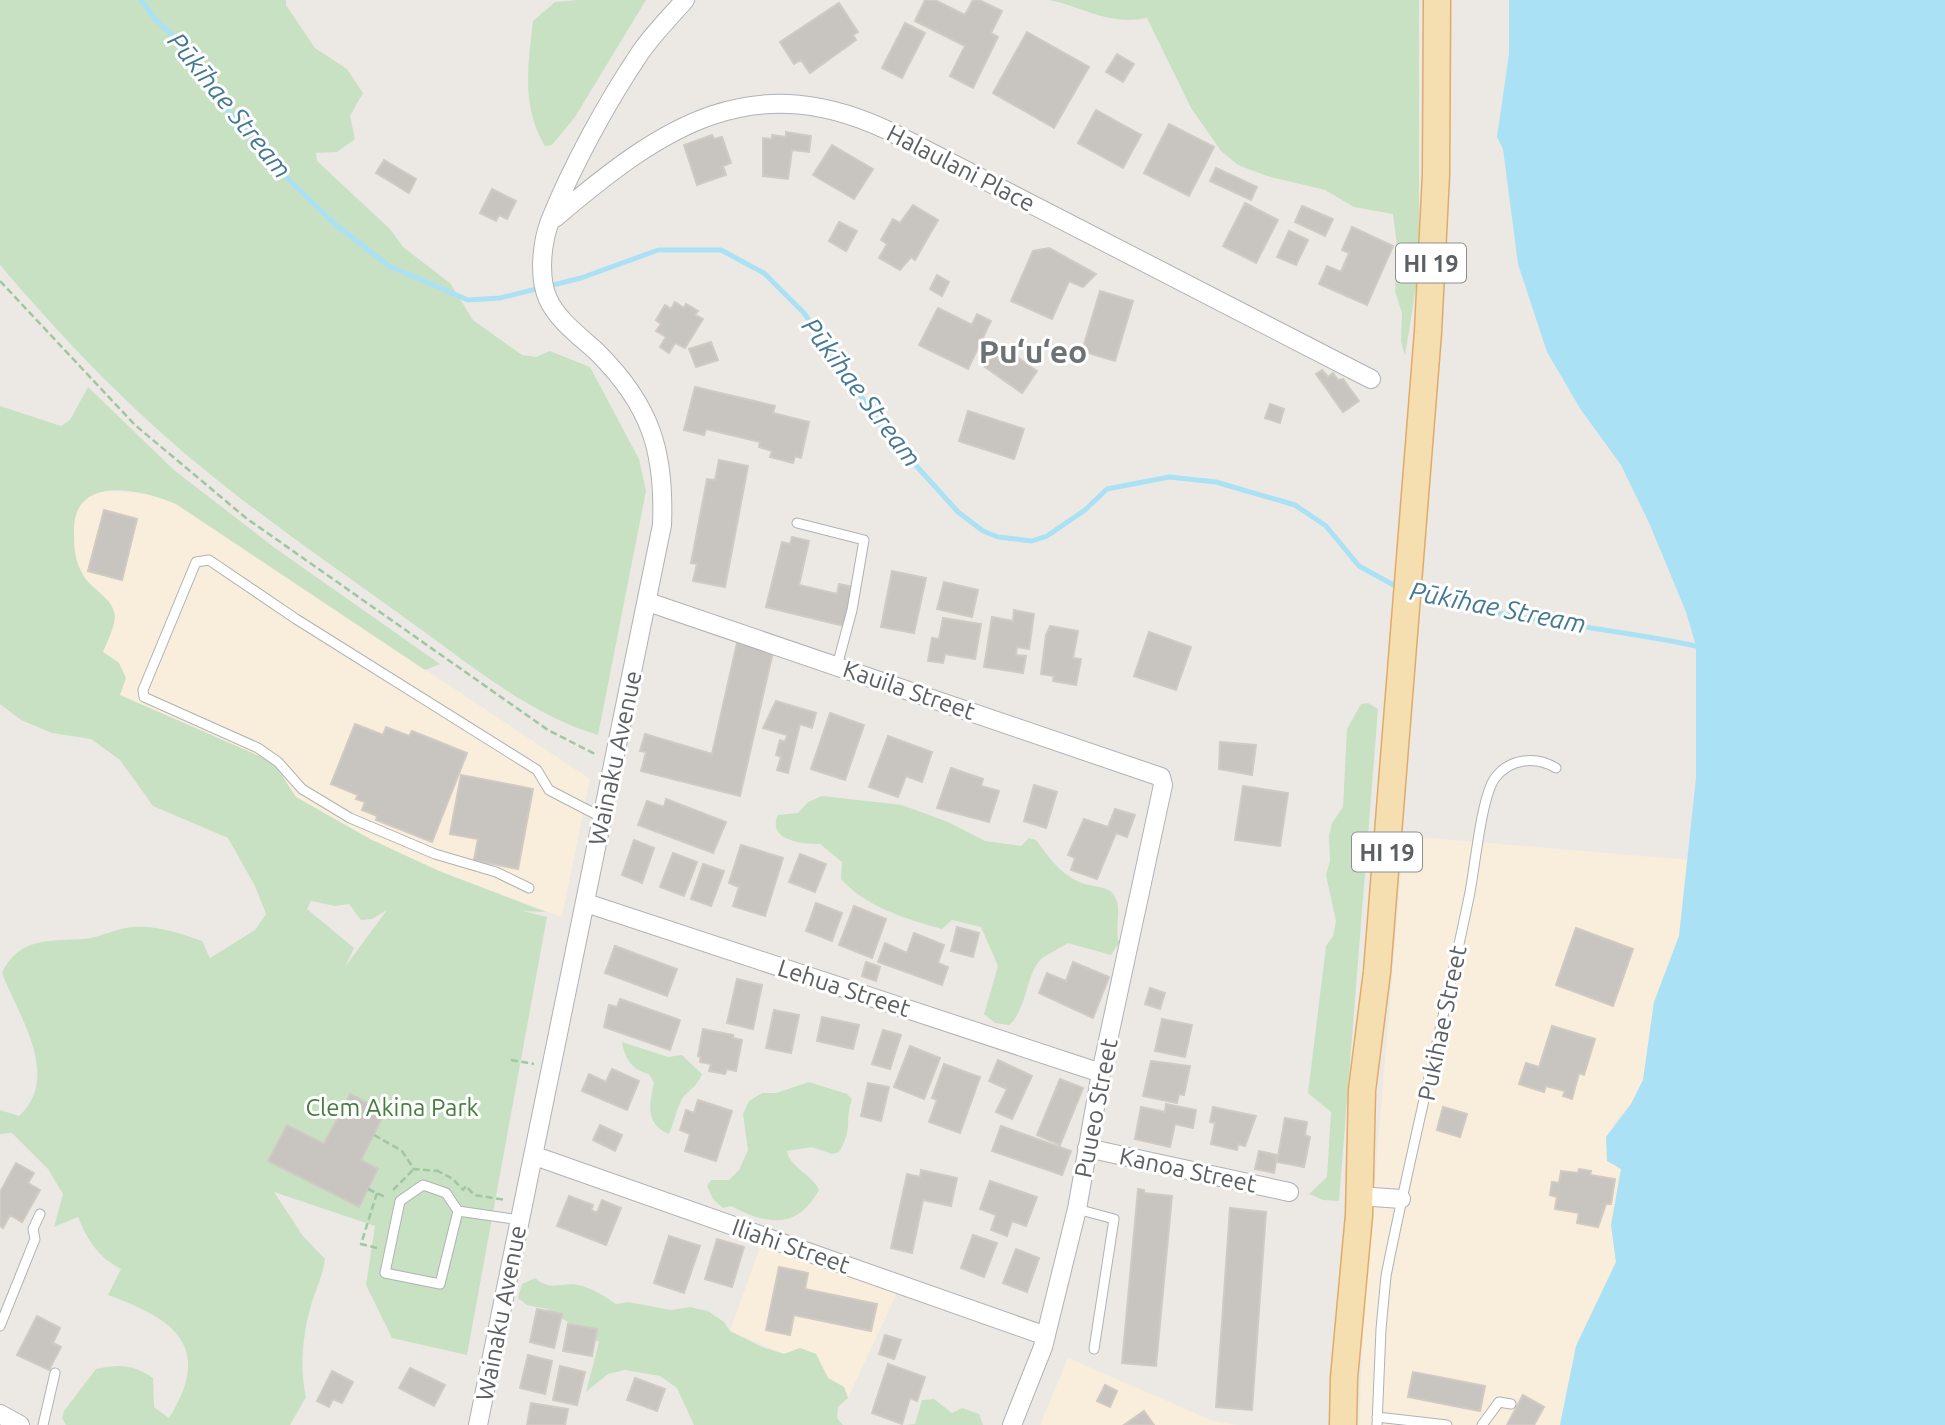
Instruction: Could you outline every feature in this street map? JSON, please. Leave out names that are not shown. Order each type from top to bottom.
[{"type":"main road","name":"HI 19","points":[[1343,1425],[1344,1378],[1359,1196],[1362,1090],[1377,972],[1428,332],[1436,175],[1437,0]]},
{"type":"street","name":"Wainaku Avenue","points":[[478,1425],[662,525],[663,489],[656,442],[647,419],[617,373],[548,299],[543,280],[543,253],[549,223],[594,133],[641,52],[685,0]]},
{"type":"street","name":"Halaulani Place","points":[[549,223],[641,150],[706,116],[739,107],[774,104],[848,113],[909,141],[1371,379]]},
{"type":"street","name":"Kauila Street","points":[[648,602],[1155,773],[1161,777],[1163,785]]},
{"type":"street","name":"Puueo Street","points":[[1012,1425],[1046,1336],[1077,1209],[1101,1073],[1163,785]]},
{"type":"street","name":"Lehua Street","points":[[586,903],[1101,1073]]},
{"type":"street","name":"Kanoa Street","points":[[1087,1147],[1289,1192]]},
{"type":"street","name":"Iliahi Street","points":[[535,1156],[1046,1336]]},
{"type":"street","points":[[1359,1196],[1401,1199]]},
{"type":"street","points":[[0,1414],[20,1425]]},
{"type":"lane","points":[[797,523],[864,540],[852,610],[837,666]]},
{"type":"lane","points":[[529,888],[496,872],[435,854],[350,818],[302,789],[278,762],[258,748],[144,697],[143,690],[196,562],[209,560],[296,619],[537,770],[549,790],[603,818]]},
{"type":"lane","name":"Pukihae Street","points":[[1377,1421],[1382,1316],[1401,1199],[1417,1141],[1480,846],[1488,790],[1504,769],[1528,760],[1544,761],[1556,768]]},
{"type":"lane","points":[[423,1185],[446,1193],[458,1211],[440,1284],[385,1273],[400,1201],[423,1185]]},
{"type":"lane","points":[[1077,1209],[1114,1219],[1094,1349]]},
{"type":"lane","points":[[458,1211],[521,1212]]},
{"type":"lane","points":[[0,1326],[35,1239],[33,1229],[40,1214]]},
{"type":"lane","points":[[43,1425],[55,1373]]},
{"type":"lane","points":[[1482,1425],[1499,1402],[1511,1404]]},
{"type":"lane","points":[[1377,1421],[1447,1425]]},
{"type":"path","points":[[0,281],[135,425],[246,518],[548,730],[591,754],[615,760]]},
{"type":"path","points":[[511,1060],[551,1066]]},
{"type":"path","points":[[374,1135],[402,1151],[414,1169]]},
{"type":"path","points":[[368,1189],[388,1199],[396,1186],[414,1169],[436,1170],[453,1179],[463,1190],[466,1186],[474,1195],[521,1212]]},
{"type":"path","points":[[432,1188],[436,1170]]},
{"type":"path","points":[[377,1193],[361,1244],[390,1252]]},
{"type":"shaded area","points":[[98,491],[155,494],[176,504],[590,779],[562,917],[439,871],[372,840],[296,797],[277,768],[213,735],[119,695],[119,663],[103,652],[115,618],[111,604],[84,577],[74,555],[73,520],[82,499]]},
{"type":"shaded area","points":[[1404,836],[1689,860],[1679,936],[1654,1002],[1643,1080],[1631,1104],[1613,1124],[1621,1169],[1611,1225],[1616,1262],[1576,1346],[1560,1425],[1359,1425],[1364,1308]]},
{"type":"shaded area","points":[[761,1244],[897,1293],[848,1398],[844,1387],[828,1378],[816,1354],[800,1348],[784,1354],[730,1331]]},
{"type":"shaded area","points":[[1068,1358],[1213,1421],[1237,1425],[1040,1425]]},
{"type":"green space","points":[[0,0],[286,0],[286,5],[315,48],[347,69],[363,93],[350,116],[355,139],[337,152],[316,153],[317,161],[390,229],[403,247],[450,283],[473,320],[522,355],[536,357],[550,351],[590,367],[639,459],[646,491],[598,735],[548,715],[501,687],[242,500],[177,447],[127,401],[0,265]]},
{"type":"green space","points":[[646,0],[575,117],[552,145],[545,146],[537,131],[529,101],[528,69],[533,21],[555,2]]},
{"type":"green space","points":[[1049,0],[1419,0],[1419,268],[1405,356],[1401,341],[1402,313],[1395,291],[1397,246],[1393,214],[1354,207],[1325,190],[1267,176],[1238,165],[1221,151],[1191,108],[1147,18],[1109,18]]},
{"type":"green space","name":"Clem Akina Park","points":[[88,387],[174,470],[275,548],[440,664],[425,670],[176,504],[144,494],[110,490],[95,494],[83,502],[76,515],[74,545],[83,575],[113,609],[114,625],[103,652],[119,663],[126,678],[120,695],[264,758],[277,768],[296,797],[372,840],[439,871],[546,912],[523,911],[547,917],[467,1355],[392,1338],[366,1285],[375,1226],[274,1192],[303,1236],[325,1259],[304,1337],[302,1362],[306,1397],[290,1425],[66,1425],[62,1418],[64,1411],[96,1369],[119,1366],[139,1370],[153,1378],[154,1407],[169,1418],[182,1393],[188,1372],[187,1354],[180,1338],[168,1325],[152,1314],[108,1295],[121,1269],[95,1248],[78,1217],[54,1227],[63,1194],[48,1169],[12,1133],[0,1134],[0,1110],[19,1116],[31,1100],[37,1083],[33,1046],[2,973],[17,953],[37,943],[85,939],[133,927],[159,928],[202,941],[210,958],[255,930],[266,914],[255,886],[228,838],[153,806],[120,760],[91,739],[52,733],[21,720],[0,704],[0,406],[61,426],[70,420]],"holes":[[[311,901],[335,906],[349,904],[361,920],[372,919],[387,910],[345,967],[354,948],[307,909]]]},
{"type":"green space","points":[[1368,703],[1378,709],[1339,1201],[1323,1200],[1309,1194],[1327,1177],[1331,1112],[1308,1093],[1326,946],[1333,936],[1336,921],[1326,875],[1330,861],[1329,836],[1332,823],[1343,807],[1347,729],[1361,704]]},
{"type":"green space","points":[[822,796],[902,805],[948,822],[985,841],[1021,846],[1029,838],[1036,840],[1066,874],[1083,884],[1107,889],[1114,895],[1118,906],[1119,943],[1111,955],[1068,943],[1044,957],[1034,970],[1015,1018],[1009,1025],[995,1023],[984,1014],[998,966],[981,927],[952,920],[942,929],[887,911],[862,897],[841,879],[842,862],[820,844],[797,842],[782,836],[777,830],[778,815],[798,813],[808,802]]},
{"type":"green space","points":[[622,1042],[668,1057],[682,1055],[702,1074],[681,1101],[669,1134],[661,1130],[652,1119],[650,1106],[654,1083],[649,1074],[630,1063]]},
{"type":"green space","points":[[809,1082],[847,1094],[852,1099],[848,1130],[839,1152],[832,1154],[812,1147],[787,1151],[792,1162],[819,1190],[801,1212],[791,1218],[769,1220],[731,1206],[723,1208],[713,1199],[707,1186],[711,1180],[729,1180],[739,1170],[748,1150],[743,1114],[749,1101],[762,1093],[776,1093]]},
{"type":"green space","points":[[535,1278],[548,1285],[582,1286],[616,1304],[628,1302],[671,1310],[690,1307],[708,1311],[724,1322],[730,1331],[762,1347],[784,1354],[800,1348],[816,1354],[828,1378],[844,1387],[848,1398],[838,1407],[837,1418],[843,1425],[694,1425],[677,1388],[660,1376],[625,1370],[608,1374],[586,1392],[599,1342],[547,1309],[527,1305],[518,1298],[522,1284]]},
{"type":"green space","points":[[934,1399],[952,1413],[962,1408],[979,1414],[983,1425],[905,1425],[915,1424],[922,1400]]},
{"type":"water","points":[[1509,0],[1945,0],[1945,1425],[1560,1425],[1576,1346],[1616,1262],[1611,1225],[1621,1169],[1607,1161],[1606,1137],[1631,1104],[1643,1080],[1654,1002],[1679,936],[1696,778],[1696,646],[1686,612],[1650,525],[1621,465],[1581,410],[1547,352],[1518,264],[1503,149],[1497,137],[1509,54]]},
{"type":"building","points":[[925,0],[935,0],[965,15],[973,0],[979,0],[1002,11],[991,33],[998,37],[973,88],[950,76],[965,46],[915,21]]},
{"type":"building","points":[[839,3],[858,32],[853,35],[856,40],[810,73],[801,60],[794,64],[780,42]]},
{"type":"building","points":[[905,23],[925,33],[902,78],[882,68]]},
{"type":"building","points":[[1027,32],[1089,67],[1054,128],[993,93]]},
{"type":"building","points":[[1117,54],[1134,64],[1123,82],[1106,72]]},
{"type":"building","points":[[1096,110],[1141,135],[1123,168],[1078,143]]},
{"type":"building","points":[[1169,124],[1214,147],[1189,196],[1144,173]]},
{"type":"building","points":[[786,132],[811,136],[809,152],[792,150],[788,179],[763,176],[763,138],[772,139],[772,135],[786,137]]},
{"type":"building","points":[[712,135],[714,139],[722,137],[731,163],[723,166],[726,175],[697,185],[684,145]]},
{"type":"building","points":[[832,145],[873,169],[854,199],[813,175]]},
{"type":"building","points":[[384,160],[416,179],[409,193],[376,173]]},
{"type":"building","points":[[1216,168],[1257,187],[1251,200],[1210,181]]},
{"type":"building","points":[[492,189],[516,201],[507,219],[499,215],[496,221],[480,213]]},
{"type":"building","points":[[1245,203],[1278,220],[1256,263],[1223,246]]},
{"type":"building","points":[[913,205],[938,220],[915,260],[911,257],[900,270],[879,258],[887,244],[881,240],[893,219],[900,223]]},
{"type":"building","points":[[1302,206],[1333,219],[1325,236],[1295,222]]},
{"type":"building","points":[[839,222],[857,231],[846,251],[829,241]]},
{"type":"building","points":[[1352,227],[1393,246],[1367,305],[1319,284],[1327,266],[1341,272],[1349,253],[1342,250]]},
{"type":"building","points":[[1289,231],[1308,240],[1296,265],[1277,257]]},
{"type":"building","points":[[1049,248],[1096,274],[1083,287],[1069,281],[1052,319],[1011,301],[1033,251]]},
{"type":"building","points":[[937,275],[949,282],[942,296],[930,289]]},
{"type":"building","points":[[1100,291],[1133,301],[1115,361],[1082,351]]},
{"type":"building","points":[[675,302],[684,308],[686,304],[698,311],[695,315],[703,319],[685,348],[675,343],[669,353],[660,347],[666,337],[656,331],[661,324],[656,320],[665,305],[671,309]]},
{"type":"building","points":[[938,308],[972,325],[977,314],[991,321],[968,369],[919,345]]},
{"type":"building","points":[[711,342],[718,360],[696,367],[689,349]]},
{"type":"building","points":[[1000,345],[1037,371],[1022,393],[985,367]]},
{"type":"building","points":[[1322,370],[1328,377],[1333,373],[1338,380],[1343,379],[1359,401],[1343,412],[1316,374]]},
{"type":"building","points":[[695,387],[775,406],[773,413],[809,422],[801,458],[795,456],[793,463],[770,457],[772,451],[759,447],[760,442],[706,429],[704,435],[684,430]]},
{"type":"building","points":[[1270,404],[1284,409],[1280,423],[1265,418]]},
{"type":"building","points":[[968,411],[1024,429],[1014,459],[959,441]]},
{"type":"building","points":[[719,460],[748,466],[725,587],[693,581],[697,564],[691,563],[707,479],[715,480]]},
{"type":"building","points":[[104,510],[137,519],[122,580],[88,571]]},
{"type":"building","points":[[792,537],[809,541],[799,585],[837,594],[839,584],[853,587],[844,626],[766,607],[782,542],[790,544]]},
{"type":"building","points":[[892,571],[926,578],[914,633],[881,627]]},
{"type":"building","points":[[944,582],[978,590],[972,617],[937,609]]},
{"type":"building","points":[[1014,610],[1034,614],[1029,649],[1017,647],[1016,655],[1026,656],[1023,673],[984,667],[992,617],[1013,621]]},
{"type":"building","points":[[943,618],[981,624],[975,659],[945,654],[943,663],[928,661],[932,638],[939,639]]},
{"type":"building","points":[[1050,626],[1078,631],[1073,658],[1081,659],[1076,685],[1053,681],[1054,676],[1041,674],[1046,635]]},
{"type":"building","points":[[1149,632],[1191,647],[1176,690],[1134,676]]},
{"type":"building","points":[[737,643],[773,652],[740,796],[641,771],[646,752],[640,751],[645,734],[712,754]]},
{"type":"building","points":[[776,701],[816,713],[812,728],[800,724],[788,773],[777,770],[781,757],[776,755],[780,740],[785,742],[787,735],[763,728]]},
{"type":"building","points":[[830,713],[864,725],[845,780],[811,769]]},
{"type":"building","points":[[355,724],[383,735],[386,727],[409,736],[412,731],[467,753],[432,842],[376,820],[377,816],[362,810],[365,802],[356,799],[358,795],[331,784]]},
{"type":"building","points":[[888,736],[932,752],[922,782],[906,776],[898,797],[869,787]]},
{"type":"building","points":[[1220,742],[1256,745],[1252,775],[1219,769]]},
{"type":"building","points":[[951,768],[983,779],[981,786],[999,791],[989,822],[937,808]]},
{"type":"building","points":[[461,775],[533,789],[518,869],[474,860],[478,839],[450,834]]},
{"type":"building","points":[[1034,785],[1057,792],[1046,828],[1024,821]]},
{"type":"building","points":[[1243,786],[1288,793],[1280,846],[1235,840]]},
{"type":"building","points":[[666,799],[726,822],[713,853],[638,825],[647,801],[664,807]]},
{"type":"building","points":[[1115,809],[1135,815],[1127,837],[1116,833],[1097,879],[1071,870],[1075,858],[1068,855],[1084,819],[1108,827]]},
{"type":"building","points":[[634,840],[654,848],[642,883],[622,875]]},
{"type":"building","points":[[741,845],[783,858],[765,916],[733,906],[739,887],[729,883]]},
{"type":"building","points":[[673,853],[697,862],[684,896],[660,887]]},
{"type":"building","points":[[800,854],[826,864],[815,892],[789,882]]},
{"type":"building","points":[[703,864],[724,871],[711,906],[691,899]]},
{"type":"building","points":[[816,903],[842,913],[832,941],[806,931]]},
{"type":"building","points":[[854,906],[886,919],[872,958],[839,945]]},
{"type":"building","points":[[957,927],[979,933],[973,957],[951,951]]},
{"type":"building","points":[[1576,928],[1633,949],[1613,1006],[1556,985]]},
{"type":"building","points":[[914,933],[944,945],[938,963],[948,967],[942,985],[878,962],[885,943],[907,953]]},
{"type":"building","points":[[615,946],[677,969],[667,996],[605,973]]},
{"type":"building","points":[[866,962],[880,967],[876,981],[862,976]]},
{"type":"building","points":[[1073,962],[1109,977],[1093,1018],[1039,993],[1047,973],[1066,981]]},
{"type":"building","points":[[737,979],[762,985],[753,1029],[727,1023]]},
{"type":"building","points":[[1150,988],[1165,993],[1160,1009],[1145,1004]]},
{"type":"building","points":[[620,999],[680,1020],[670,1050],[604,1027],[609,1005],[617,1007]]},
{"type":"building","points":[[774,1010],[799,1015],[791,1053],[766,1048]]},
{"type":"building","points":[[822,1017],[859,1025],[853,1049],[817,1041]]},
{"type":"building","points":[[1162,1019],[1192,1025],[1185,1057],[1155,1051]]},
{"type":"building","points":[[1552,1026],[1595,1039],[1584,1075],[1579,1073],[1572,1099],[1563,1096],[1565,1091],[1546,1086],[1544,1092],[1519,1084],[1526,1063],[1539,1067]]},
{"type":"building","points":[[703,1029],[733,1035],[733,1038],[742,1040],[736,1071],[727,1069],[725,1074],[709,1071],[711,1064],[700,1062],[701,1057],[698,1056]]},
{"type":"building","points":[[883,1030],[901,1035],[890,1069],[872,1064]]},
{"type":"building","points":[[910,1046],[940,1058],[924,1099],[894,1087]]},
{"type":"building","points":[[998,1060],[1032,1076],[1012,1119],[996,1112],[1007,1089],[989,1081]]},
{"type":"building","points":[[1151,1061],[1190,1066],[1184,1095],[1179,1094],[1177,1103],[1143,1096]]},
{"type":"building","points":[[944,1064],[980,1077],[960,1133],[929,1122],[937,1100],[932,1098]]},
{"type":"building","points":[[612,1069],[639,1081],[627,1110],[582,1091],[589,1074],[606,1082]]},
{"type":"building","points":[[1060,1079],[1083,1088],[1060,1145],[1037,1135]]},
{"type":"building","points":[[868,1083],[889,1087],[881,1121],[861,1116]]},
{"type":"building","points":[[350,1094],[385,1112],[361,1160],[378,1169],[359,1207],[268,1161],[287,1125],[324,1144]]},
{"type":"building","points":[[698,1100],[732,1111],[716,1161],[685,1151],[690,1134],[680,1130],[686,1110],[694,1113]]},
{"type":"building","points":[[1166,1104],[1196,1110],[1193,1128],[1175,1124],[1170,1147],[1135,1139],[1141,1107],[1165,1112]]},
{"type":"building","points":[[1213,1107],[1256,1116],[1245,1146],[1238,1144],[1237,1150],[1211,1144],[1215,1123],[1210,1122]]},
{"type":"building","points":[[1443,1107],[1467,1114],[1460,1137],[1437,1130]]},
{"type":"building","points":[[1285,1118],[1307,1122],[1305,1135],[1310,1137],[1304,1167],[1277,1162]]},
{"type":"building","points":[[600,1125],[622,1135],[615,1151],[593,1140]]},
{"type":"building","points":[[1001,1126],[1071,1151],[1062,1175],[992,1151]]},
{"type":"building","points":[[1259,1151],[1277,1155],[1274,1173],[1255,1169]]},
{"type":"building","points":[[16,1163],[34,1173],[28,1183],[40,1190],[22,1222],[10,1215],[3,1228],[0,1226],[0,1192]]},
{"type":"building","points":[[1579,1169],[1591,1171],[1590,1175],[1615,1179],[1611,1204],[1606,1204],[1598,1227],[1577,1223],[1579,1213],[1555,1209],[1557,1197],[1550,1195],[1552,1182],[1559,1183],[1561,1171],[1578,1173]]},
{"type":"building","points":[[921,1170],[957,1178],[951,1206],[923,1200],[912,1253],[891,1248],[907,1174],[920,1177]]},
{"type":"building","points":[[990,1181],[1037,1197],[1026,1226],[1012,1221],[1007,1236],[991,1230],[996,1215],[980,1209]]},
{"type":"building","points":[[1138,1189],[1144,1190],[1144,1193],[1172,1196],[1156,1366],[1122,1363]]},
{"type":"building","points":[[569,1196],[593,1205],[591,1210],[597,1213],[602,1200],[621,1208],[606,1245],[557,1226]]},
{"type":"building","points":[[1230,1208],[1266,1212],[1252,1410],[1216,1407]]},
{"type":"building","points":[[973,1235],[997,1243],[984,1277],[961,1268]]},
{"type":"building","points":[[669,1236],[700,1246],[684,1293],[654,1283]]},
{"type":"building","points":[[717,1239],[744,1247],[732,1287],[705,1279]]},
{"type":"building","points":[[1016,1249],[1039,1258],[1027,1292],[1003,1283]]},
{"type":"building","points":[[779,1267],[808,1273],[805,1289],[877,1304],[871,1331],[794,1315],[790,1335],[766,1330]]},
{"type":"building","points":[[537,1309],[562,1314],[554,1348],[530,1342]]},
{"type":"building","points":[[37,1316],[60,1328],[53,1343],[61,1347],[49,1370],[17,1355]]},
{"type":"building","points":[[568,1324],[597,1329],[592,1356],[563,1351]]},
{"type":"building","points":[[885,1335],[901,1340],[894,1359],[879,1354]]},
{"type":"building","points":[[528,1355],[552,1361],[545,1394],[520,1388]]},
{"type":"building","points":[[888,1364],[925,1377],[917,1401],[910,1398],[902,1424],[872,1413]]},
{"type":"building","points":[[560,1366],[585,1372],[577,1405],[553,1400]]},
{"type":"building","points":[[410,1368],[445,1385],[434,1406],[399,1388]]},
{"type":"building","points":[[332,1371],[353,1382],[342,1403],[333,1399],[329,1407],[317,1401]]},
{"type":"building","points":[[1413,1372],[1485,1386],[1480,1411],[1408,1397]]},
{"type":"building","points":[[635,1378],[665,1389],[657,1411],[627,1400]]},
{"type":"building","points":[[1105,1385],[1117,1391],[1110,1407],[1097,1401]]},
{"type":"building","points":[[1523,1395],[1544,1407],[1534,1425],[1507,1425]]},
{"type":"building","points":[[531,1403],[568,1409],[565,1425],[527,1425]]},
{"type":"building","points":[[1144,1411],[1154,1425],[1124,1425]]},
{"type":"waterway","name":"Pūkīhae Stream","points":[[141,0],[155,19],[181,43],[231,114],[288,179],[336,225],[389,266],[468,300],[500,298],[581,278],[658,250],[721,250],[764,273],[804,313],[884,430],[958,512],[983,531],[998,537],[1032,541],[1047,536],[1085,510],[1107,489],[1169,477],[1216,482],[1295,505],[1326,526],[1359,566],[1399,588]]},
{"type":"waterway","name":"Pūkīhae Stream","points":[[1415,593],[1519,617],[1696,646]]},
{"type":"district","name":"Pu‘u‘eo","points":[[1033,351]]}]
